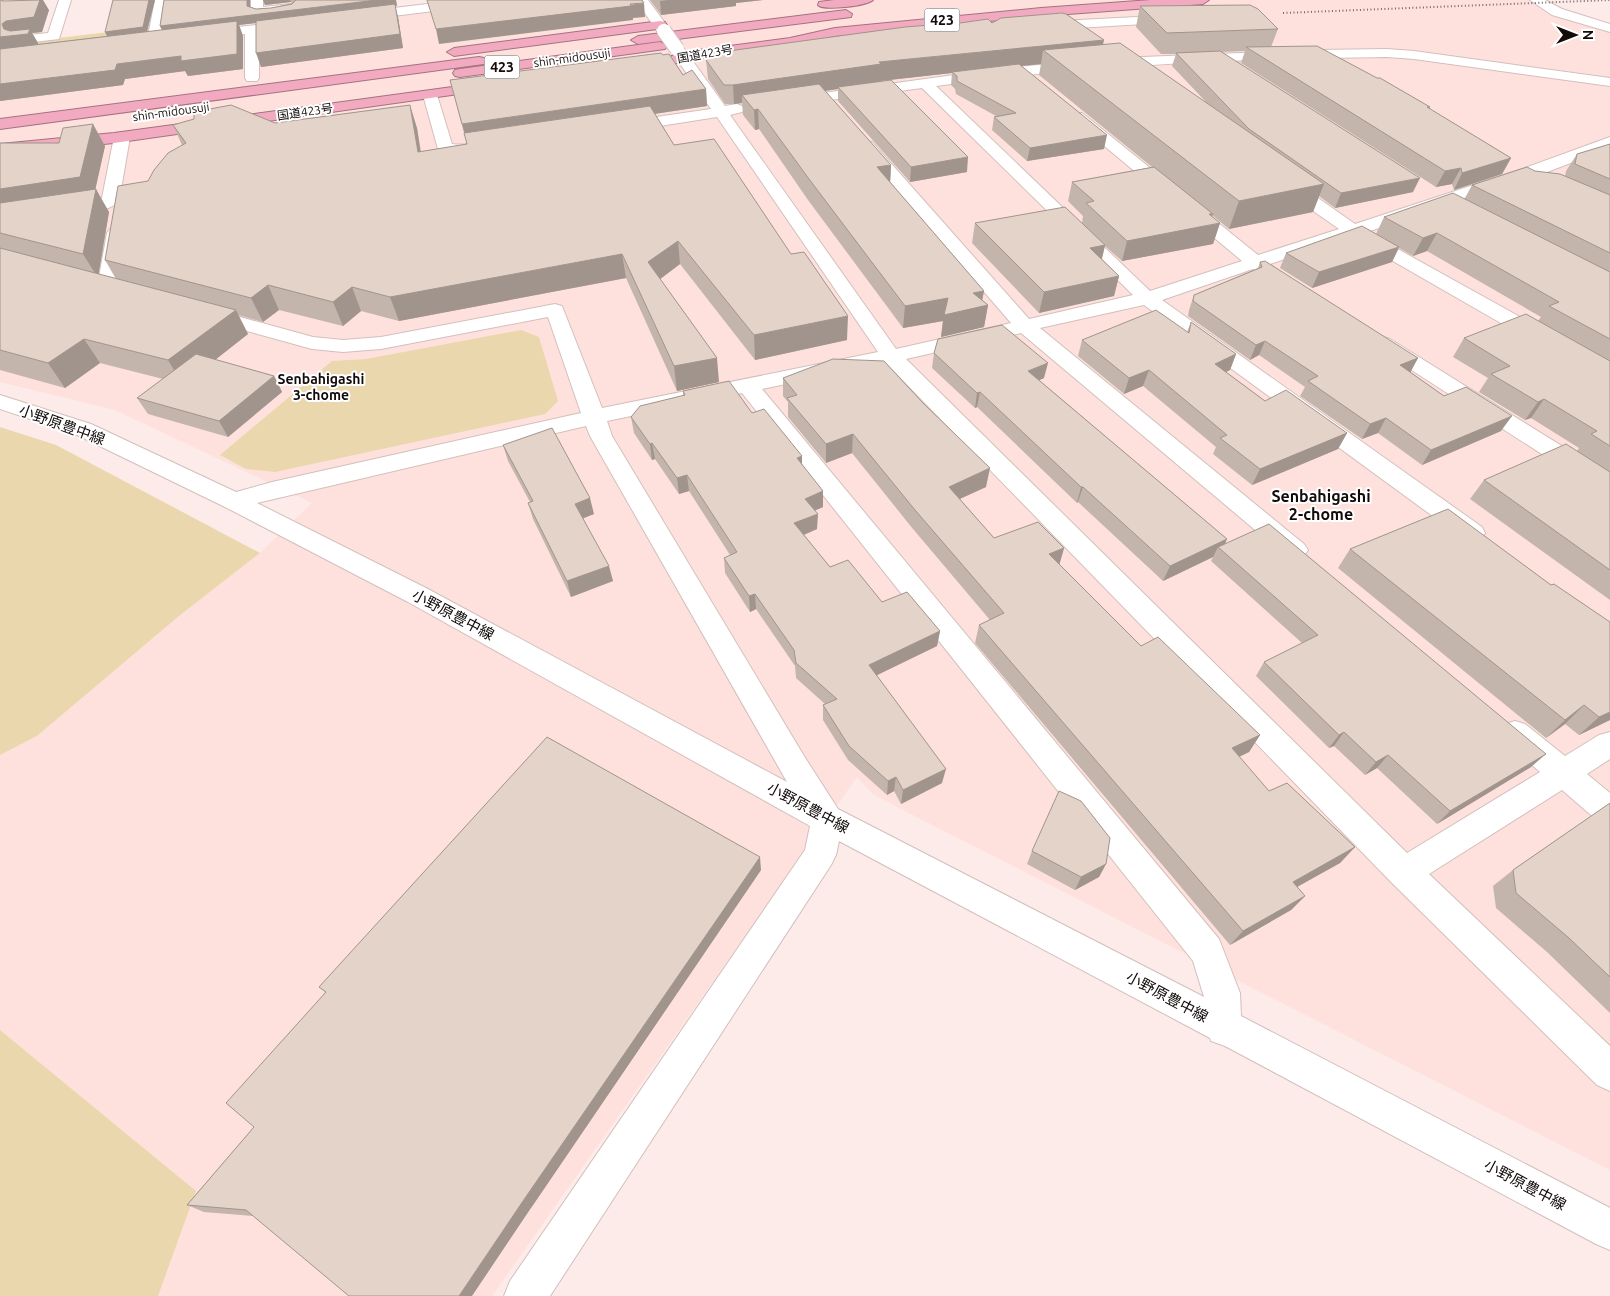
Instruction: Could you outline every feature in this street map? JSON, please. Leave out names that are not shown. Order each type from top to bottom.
[{"type":"highway","name":"shin-midousuji","points":[[0,135],[798,28],[941,10],[1056,0]]},
{"type":"highway","points":[[1034,2],[1089,0]]},
{"type":"highway","name":"国道423号","points":[[626,68],[790,42],[835,32],[900,24],[1204,0]]},
{"type":"highway","name":"423","points":[[0,111],[662,28],[872,5]]},
{"type":"highway","name":"shin-midousuji","points":[[0,124],[872,5]]},
{"type":"highway","name":"国道423号","points":[[0,149],[122,137],[508,84]]},
{"type":"street","points":[[0,42],[54,36],[65,0]]},
{"type":"street","points":[[154,41],[161,0]]},
{"type":"street","points":[[256,0],[257,12],[305,6]]},
{"type":"street","points":[[348,18],[492,0]]},
{"type":"street","points":[[642,0],[891,356],[1404,872],[1610,1072]]},
{"type":"street","points":[[1536,0],[1557,12],[1610,28]]},
{"type":"street","points":[[1552,0],[1567,8],[1610,22]]},
{"type":"street","points":[[1029,27],[1183,19]]},
{"type":"street","points":[[193,37],[310,22]]},
{"type":"street","points":[[1065,24],[1142,80]]},
{"type":"street","points":[[252,30],[252,78]]},
{"type":"street","points":[[1293,42],[1342,67]]},
{"type":"street","points":[[683,58],[809,52]]},
{"type":"street","points":[[777,104],[924,82],[1021,70],[1118,62],[1316,54],[1387,53],[1414,55],[1610,82]]},
{"type":"street","points":[[1218,57],[1243,73]]},
{"type":"street","points":[[1021,70],[1044,89]]},
{"type":"street","points":[[924,82],[1147,298],[1490,546]]},
{"type":"street","points":[[430,95],[444,146],[447,149],[466,151],[496,146]]},
{"type":"street","points":[[824,97],[1025,326],[1313,565]]},
{"type":"street","points":[[604,129],[749,108]]},
{"type":"street","points":[[1067,108],[1256,263],[1281,279]]},
{"type":"street","points":[[110,201],[122,137]]},
{"type":"street","points":[[234,502],[272,490],[594,417],[891,356],[1147,298],[1443,201],[1537,176],[1606,146]]},
{"type":"street","points":[[1512,163],[1537,176]]},
{"type":"street","points":[[1272,173],[1352,231],[1610,376]]},
{"type":"street","points":[[1426,190],[1460,210]]},
{"type":"street","points":[[0,222],[95,208],[110,201]]},
{"type":"street","points":[[107,288],[120,210],[110,201]]},
{"type":"street","points":[[191,310],[312,342],[343,346],[381,342],[555,310],[594,417],[606,444],[793,765],[827,819],[820,855],[526,1296]]},
{"type":"street","points":[[1366,332],[1610,487]]},
{"type":"street","points":[[747,386],[1207,951],[1222,993],[1224,1028]]},
{"type":"street","name":"小野原豊中線","points":[[0,402],[83,429],[234,502],[417,595],[827,819],[1224,1028],[1414,1125],[1610,1230]]},
{"type":"street","points":[[1495,716],[1610,812]]},
{"type":"street","points":[[1404,872],[1610,744]]},
{"type":"shaded area","points":[[492,0],[1541,0],[1557,8],[1610,25],[1610,1170],[901,809],[873,794],[857,777],[492,1296],[158,1296],[196,1191],[0,1030],[0,755],[37,736],[179,616],[260,553],[312,503],[115,410],[0,382],[0,59]]},
{"type":"shaded area","points":[[150,27],[148,36],[0,56],[0,45]]},
{"type":"shaded area","points":[[521,330],[539,337],[558,401],[545,414],[275,472],[246,469],[220,455],[332,361],[366,359]]},
{"type":"shaded area","points":[[0,427],[56,445],[260,553],[179,616],[37,736],[0,755]]},
{"type":"shaded area","points":[[0,1030],[196,1191],[158,1296],[0,1296]]},
{"type":"building","points":[[0,0],[40,0],[34,17],[6,21],[2,24],[4,29],[10,31],[30,29],[28,34],[0,37]]},
{"type":"building","points":[[113,0],[149,0],[143,27],[105,32]]},
{"type":"building","points":[[164,0],[247,0],[247,6],[256,9],[292,4],[296,0],[377,0],[160,26]]},
{"type":"building","points":[[427,0],[642,0],[644,3],[436,29]]},
{"type":"building","points":[[395,4],[400,34],[256,53],[256,21]]},
{"type":"building","points":[[1250,5],[1258,9],[1278,29],[1167,33],[1140,6]]},
{"type":"building","points":[[1062,13],[1104,40],[879,62],[881,64],[733,85],[724,85],[706,60],[721,52],[905,27],[930,25],[932,27],[988,19],[992,23],[1001,18]]},
{"type":"building","points":[[237,21],[237,54],[181,61],[181,56],[117,64],[115,70],[0,84],[0,49]]},
{"type":"building","points":[[1120,43],[1324,184],[1239,201],[1043,50]]},
{"type":"building","points":[[1317,46],[1380,78],[1511,158],[1462,173],[1461,168],[1445,171],[1246,47]]},
{"type":"building","points":[[1220,51],[1420,178],[1341,193],[1249,129],[1176,53]]},
{"type":"building","points":[[661,53],[663,55],[669,54],[683,75],[692,70],[706,89],[462,124],[450,80]]},
{"type":"building","points":[[1019,64],[1107,135],[1030,148],[994,117],[1016,113],[957,81],[957,76],[952,72]]},
{"type":"building","points":[[891,80],[968,157],[911,167],[838,87]]},
{"type":"building","points":[[819,84],[891,165],[877,167],[984,291],[973,293],[988,305],[944,315],[948,298],[905,306],[758,109],[754,110],[742,95]]},
{"type":"building","points":[[231,105],[275,123],[410,105],[418,152],[467,144],[464,133],[650,106],[674,145],[714,139],[791,254],[804,252],[848,316],[754,335],[678,241],[648,262],[717,358],[674,366],[622,254],[390,297],[352,287],[333,302],[268,285],[251,298],[105,260],[118,186],[148,181],[154,170],[168,153],[186,143],[173,125],[194,119],[194,112]]},
{"type":"building","points":[[93,124],[80,177],[0,189],[0,143],[59,143],[63,128]]},
{"type":"building","points":[[1610,144],[1610,179],[1575,164],[1577,154]]},
{"type":"building","points":[[1154,167],[1213,214],[1209,214],[1220,223],[1127,241],[1086,203],[1094,201],[1072,182]]},
{"type":"building","points":[[1527,167],[1535,171],[1560,174],[1610,195],[1610,253],[1472,185]]},
{"type":"building","points":[[96,189],[83,254],[0,233],[0,203]]},
{"type":"building","points":[[1453,193],[1610,272],[1610,339],[1549,306],[1559,302],[1437,233],[1423,238],[1384,217]]},
{"type":"building","points":[[1065,207],[1105,245],[1090,248],[1119,276],[1044,292],[975,223]]},
{"type":"building","points":[[1362,226],[1399,247],[1319,272],[1286,253]]},
{"type":"building","points":[[0,248],[236,310],[168,360],[84,339],[48,363],[0,350]]},
{"type":"building","points":[[1265,261],[1418,358],[1400,365],[1444,396],[1466,387],[1512,416],[1431,450],[1386,418],[1370,424],[1308,381],[1318,376],[1265,341],[1256,345],[1193,301],[1194,295],[1262,267],[1260,262]]},
{"type":"building","points":[[1156,310],[1189,333],[1191,322],[1236,354],[1215,364],[1265,401],[1286,390],[1347,433],[1260,469],[1220,438],[1227,435],[1149,370],[1129,378],[1082,340]]},
{"type":"building","points":[[1526,314],[1610,361],[1610,446],[1591,434],[1597,431],[1544,399],[1538,402],[1491,374],[1510,366],[1464,338]]},
{"type":"building","points":[[1002,325],[1048,363],[1028,371],[1227,539],[1170,566],[1081,487],[980,392],[977,393],[934,353],[938,339]]},
{"type":"building","points":[[196,354],[274,376],[219,421],[137,398]]},
{"type":"building","points":[[833,359],[884,361],[923,403],[990,468],[949,487],[994,538],[1038,522],[1064,548],[1049,554],[1141,646],[1158,637],[1260,735],[1232,748],[1269,791],[1287,783],[1355,847],[1293,882],[1305,896],[1243,931],[979,625],[1004,613],[915,510],[853,434],[826,444],[787,398],[797,395],[783,378]]},
{"type":"building","points":[[729,381],[752,413],[764,409],[802,456],[797,458],[823,491],[805,499],[818,514],[794,523],[830,567],[848,560],[882,602],[907,592],[940,631],[869,665],[946,769],[903,790],[896,777],[888,781],[849,746],[823,705],[837,699],[796,663],[794,650],[755,594],[749,596],[724,558],[737,552],[687,475],[677,478],[631,417],[640,406],[685,395],[683,391]]},
{"type":"building","points":[[552,428],[590,498],[575,504],[609,566],[567,581],[528,503],[533,501],[503,445]]},
{"type":"building","points":[[1566,444],[1610,472],[1610,570],[1484,480]]},
{"type":"building","points":[[1448,509],[1551,585],[1554,584],[1610,622],[1610,712],[1599,717],[1584,705],[1565,720],[1350,549]]},
{"type":"building","points":[[1269,524],[1546,754],[1450,811],[1388,755],[1376,762],[1344,732],[1339,735],[1264,662],[1318,635],[1218,547]]},
{"type":"building","points":[[547,737],[760,857],[459,1296],[349,1296],[246,1210],[187,1205],[254,1127],[226,1103],[326,992],[319,987]]},
{"type":"building","points":[[1059,791],[1081,801],[1110,838],[1106,864],[1081,877],[1032,851]]},
{"type":"building","points":[[1610,803],[1610,977],[1569,938],[1516,893],[1513,870]]},
{"type":"railway","points":[[1283,13],[1610,0]]},
{"type":"district","name":"Senbahigashi 3-chome","points":[[321,388]]},
{"type":"district","name":"Senbahigashi 2-chome","points":[[1321,505]]}]
